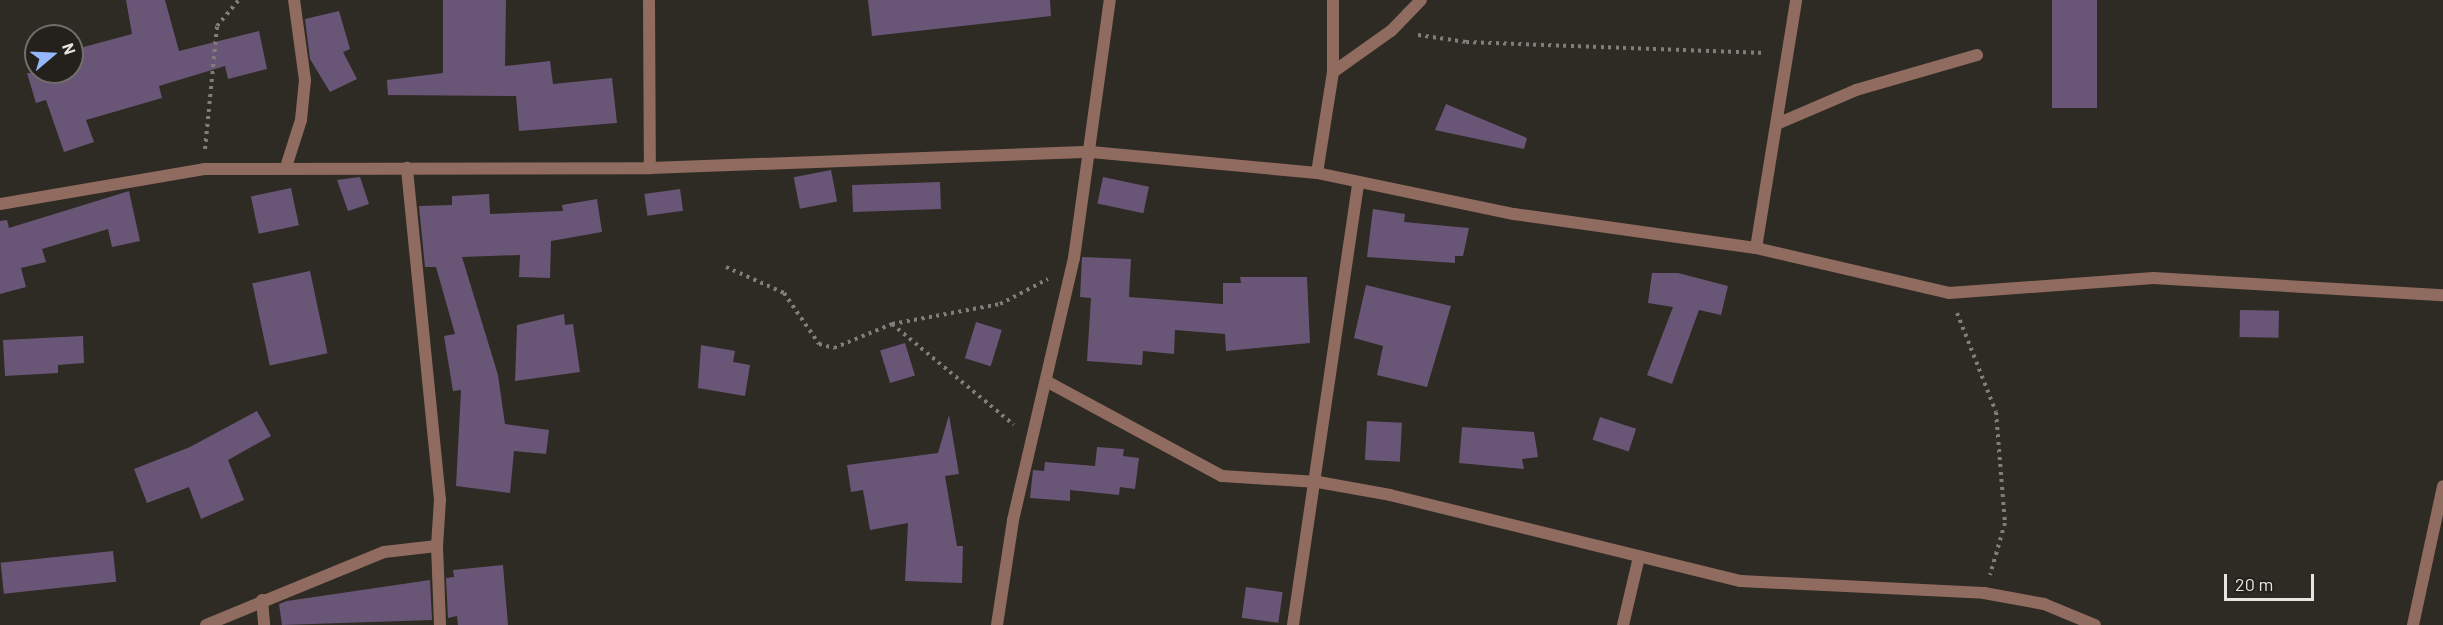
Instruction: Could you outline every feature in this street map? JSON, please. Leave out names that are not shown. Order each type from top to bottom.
[{"type":"street","points":[[286,167],[301,120],[305,80],[294,0]]},
{"type":"street","points":[[649,0],[650,168]]},
{"type":"street","points":[[997,625],[1031,438],[1074,258],[1091,152],[1110,0]]},
{"type":"street","points":[[1317,173],[1333,72],[1333,0]]},
{"type":"street","points":[[1333,72],[1391,31],[1420,0]]},
{"type":"street","points":[[1755,248],[1791,54],[1796,0]]},
{"type":"street","points":[[1779,123],[1856,90],[1977,55]]},
{"type":"street","points":[[0,204],[204,169],[286,167],[650,168],[1091,152],[1317,173],[1514,214],[1755,248],[1949,293],[2153,278],[2443,295]]},
{"type":"street","points":[[407,168],[440,500],[437,546],[440,625]]},
{"type":"street","points":[[1293,625],[1318,482],[1358,183]]},
{"type":"street","points":[[1046,381],[1222,476],[1318,482],[1741,581],[1984,593],[2044,604],[2094,625]]},
{"type":"street","points":[[2413,625],[2443,486]]},
{"type":"street","points":[[206,625],[262,600],[384,552],[437,546]]},
{"type":"street","points":[[1623,625],[1639,556]]},
{"type":"street","points":[[262,600],[264,625]]},
{"type":"path","points":[[204,169],[211,54],[217,26],[239,0]]},
{"type":"path","points":[[1391,31],[1466,42],[1791,54]]},
{"type":"path","points":[[726,267],[790,297],[819,344],[834,348],[892,324],[1000,304],[1037,287],[1074,258]]},
{"type":"path","points":[[1949,293],[1996,412],[2001,453],[2005,523],[1984,593]]},
{"type":"path","points":[[892,324],[1031,438]]},
{"type":"building","points":[[126,0],[165,0],[179,51],[259,31],[267,69],[228,79],[225,66],[159,86],[162,98],[86,120],[94,142],[64,152],[46,100],[36,103],[30,84],[84,84],[84,47],[132,34]]},
{"type":"building","points":[[443,0],[506,0],[505,66],[550,61],[553,84],[612,78],[617,123],[519,131],[516,96],[388,95],[387,80],[443,73]]},
{"type":"building","points":[[868,0],[1050,0],[1051,16],[872,36]]},
{"type":"building","points":[[2052,0],[2097,0],[2097,108],[2052,108]]},
{"type":"building","points":[[339,11],[350,49],[343,52],[357,79],[330,92],[310,59],[305,19]]},
{"type":"building","points":[[1446,104],[1527,138],[1524,149],[1435,130]]},
{"type":"building","points":[[831,170],[837,201],[800,209],[794,177]]},
{"type":"building","points":[[360,177],[369,204],[348,211],[337,180]]},
{"type":"building","points":[[1103,177],[1149,187],[1143,213],[1097,203]]},
{"type":"building","points":[[940,182],[941,209],[853,212],[852,185]]},
{"type":"building","points":[[291,188],[299,225],[259,234],[251,197]]},
{"type":"building","points":[[680,189],[683,211],[647,216],[644,194]]},
{"type":"building","points":[[129,191],[140,241],[112,247],[108,229],[42,249],[46,262],[21,268],[26,287],[0,294],[0,221],[7,220],[9,228]]},
{"type":"building","points":[[489,194],[490,214],[563,211],[562,205],[597,199],[602,232],[551,241],[550,278],[519,277],[520,255],[462,257],[498,375],[505,424],[549,430],[546,454],[514,451],[510,493],[456,486],[461,390],[453,391],[444,336],[455,334],[436,267],[425,267],[419,206],[452,205],[452,196]]},
{"type":"building","points":[[1373,209],[1405,214],[1404,222],[1469,228],[1463,256],[1455,256],[1455,263],[1367,257]]},
{"type":"building","points":[[1082,257],[1131,259],[1129,297],[1223,304],[1223,283],[1241,283],[1240,277],[1307,277],[1310,343],[1226,351],[1225,334],[1175,330],[1174,354],[1143,351],[1142,365],[1087,361],[1091,298],[1080,297]]},
{"type":"building","points":[[310,271],[327,353],[270,365],[252,283]]},
{"type":"building","points":[[1652,273],[1678,273],[1728,286],[1721,315],[1699,310],[1672,384],[1647,375],[1673,307],[1648,303]]},
{"type":"building","points":[[1366,285],[1451,306],[1427,387],[1377,375],[1383,346],[1354,338]]},
{"type":"building","points":[[2240,310],[2279,311],[2279,338],[2240,337]]},
{"type":"building","points":[[564,314],[565,325],[573,324],[580,372],[515,381],[517,325]]},
{"type":"building","points":[[976,322],[1002,330],[991,366],[965,358]]},
{"type":"building","points":[[83,336],[84,363],[58,365],[58,373],[5,376],[3,340]]},
{"type":"building","points":[[905,343],[915,376],[890,383],[880,351]]},
{"type":"building","points":[[701,345],[735,351],[733,362],[750,365],[745,396],[698,388]]},
{"type":"building","points":[[257,411],[271,436],[228,460],[244,500],[201,519],[189,487],[147,503],[134,469],[190,447]]},
{"type":"building","points":[[949,415],[959,474],[945,476],[957,546],[963,546],[962,583],[905,581],[908,523],[870,530],[863,490],[851,492],[847,465],[938,453]]},
{"type":"building","points":[[1600,417],[1636,429],[1629,452],[1593,440]]},
{"type":"building","points":[[1367,421],[1402,423],[1400,462],[1365,460]]},
{"type":"building","points":[[1462,427],[1534,432],[1538,457],[1522,459],[1524,469],[1459,463]]},
{"type":"building","points":[[1097,447],[1124,449],[1123,456],[1139,458],[1135,489],[1120,487],[1119,495],[1070,490],[1070,501],[1030,498],[1033,470],[1044,471],[1045,462],[1095,466]]},
{"type":"building","points":[[113,551],[116,582],[4,594],[1,563]]},
{"type":"building","points":[[503,565],[508,625],[458,625],[457,616],[448,618],[446,578],[454,577],[453,570]]},
{"type":"building","points":[[430,580],[432,620],[282,625],[279,604],[287,601]]},
{"type":"building","points":[[1246,587],[1283,592],[1278,623],[1242,618]]}]
